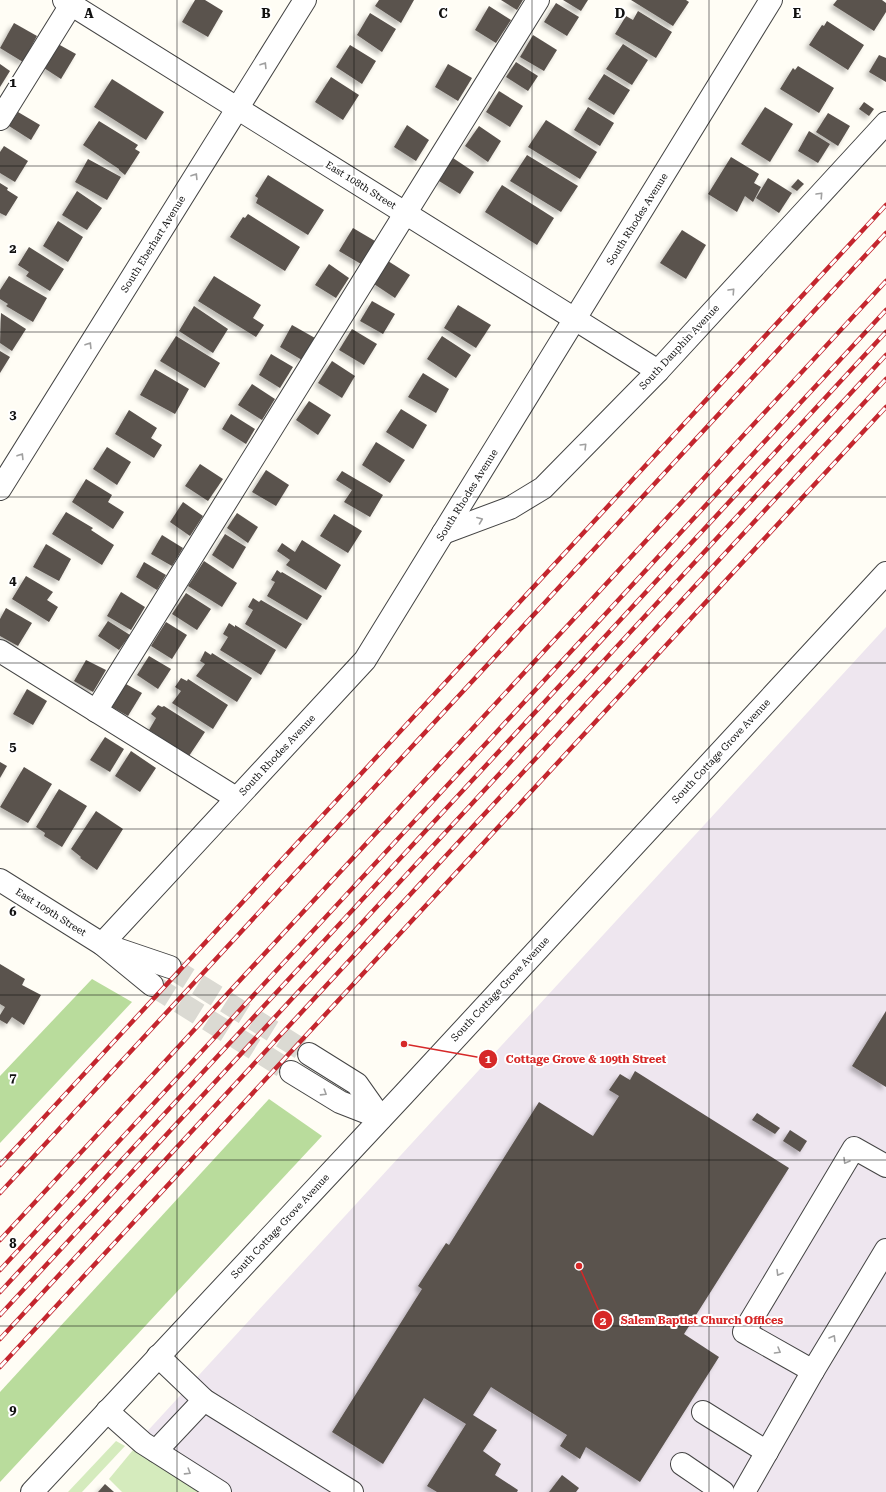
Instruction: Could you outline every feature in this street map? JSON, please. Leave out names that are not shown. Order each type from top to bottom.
[{"type":"street","name":"South Eberhart Avenue","points":[[0,489],[305,0]]},
{"type":"street","points":[[96,711],[404,212],[538,0]]},
{"type":"street","name":"South Rhodes Avenue","points":[[102,944],[365,660],[771,0]]},
{"type":"street","name":"East 108th Street","points":[[70,2],[658,371]]},
{"type":"street","points":[[0,119],[70,2]]},
{"type":"street","name":"South Dauphin Avenue","points":[[444,533],[510,508],[543,488],[658,371],[886,123]]},
{"type":"street","name":"South Cottage Grove Avenue","points":[[32,1492],[381,1118],[886,572]]},
{"type":"street","points":[[0,651],[236,798]]},
{"type":"street","name":"East 109th Street","points":[[0,880],[102,944],[152,985]]},
{"type":"street","name":"East 109th Street","points":[[102,944],[170,967]]},
{"type":"street","points":[[309,1054],[357,1084],[381,1118]]},
{"type":"street","points":[[291,1072],[340,1102],[381,1118]]},
{"type":"street","points":[[813,1371],[744,1332],[854,1148],[886,1166]]},
{"type":"street","points":[[744,1492],[813,1371],[886,1250]]},
{"type":"street","points":[[158,1356],[204,1400],[352,1492]]},
{"type":"street","points":[[156,1451],[204,1400]]},
{"type":"street","points":[[107,1411],[143,1443],[220,1492]]},
{"type":"street","points":[[702,1412],[767,1452]]},
{"type":"street","points":[[682,1464],[723,1492]]},
{"type":"shaded area","points":[[886,627],[886,1492],[200,1492],[131,1449]]},
{"type":"green space","points":[[92,979],[132,1002],[0,1143],[0,1076]]},
{"type":"green space","points":[[269,1099],[322,1136],[0,1482],[0,1392]]},
{"type":"green space","points":[[116,1441],[125,1446],[82,1492],[68,1492]]},
{"type":"green space","points":[[133,1450],[200,1492],[122,1492],[109,1479]]},
{"type":"building","points":[[195,0],[205,0],[223,11],[208,37],[182,22]]},
{"type":"building","points":[[379,0],[414,0],[401,23],[375,6]]},
{"type":"building","points":[[501,0],[523,0],[517,10]]},
{"type":"building","points":[[563,0],[588,0],[581,11]]},
{"type":"building","points":[[631,0],[686,0],[689,2],[673,26]]},
{"type":"building","points":[[837,0],[882,0],[886,3],[886,12],[874,31],[833,5]]},
{"type":"building","points":[[556,3],[579,17],[567,36],[544,22]]},
{"type":"building","points":[[489,6],[511,20],[496,43],[475,30]]},
{"type":"building","points":[[638,11],[672,32],[656,58],[615,34],[626,16],[633,20]]},
{"type":"building","points":[[370,13],[396,29],[382,52],[357,35]]},
{"type":"building","points":[[827,21],[864,45],[848,70],[809,45],[822,25],[824,26]]},
{"type":"building","points":[[14,23],[37,36],[23,62],[0,48]]},
{"type":"building","points":[[533,35],[557,50],[544,71],[520,57]]},
{"type":"building","points":[[58,44],[76,54],[61,79],[44,68]]},
{"type":"building","points":[[623,44],[648,60],[632,85],[606,69]]},
{"type":"building","points":[[350,45],[376,61],[362,84],[336,67]]},
{"type":"building","points":[[879,55],[886,58],[886,82],[869,72]]},
{"type":"building","points":[[516,62],[538,76],[528,91],[506,77]]},
{"type":"building","points":[[0,64],[10,71],[0,87]]},
{"type":"building","points":[[448,64],[472,78],[458,101],[435,87]]},
{"type":"building","points":[[798,66],[834,88],[819,113],[780,89],[793,68],[795,70]]},
{"type":"building","points":[[604,74],[630,90],[614,115],[588,99]]},
{"type":"building","points":[[331,77],[359,95],[343,120],[315,102]]},
{"type":"building","points":[[112,79],[164,112],[146,140],[94,107]]},
{"type":"building","points":[[499,91],[523,106],[510,127],[486,112]]},
{"type":"building","points":[[864,102],[874,109],[869,116],[859,109]]},
{"type":"building","points":[[588,107],[614,123],[600,146],[574,130]]},
{"type":"building","points":[[765,107],[793,124],[770,162],[741,144]]},
{"type":"building","points":[[18,112],[40,125],[31,140],[9,126]]},
{"type":"building","points":[[828,113],[850,126],[838,146],[816,132]]},
{"type":"building","points":[[546,120],[597,152],[580,179],[528,147]]},
{"type":"building","points":[[99,121],[138,145],[135,149],[140,152],[125,175],[119,169],[83,145]]},
{"type":"building","points":[[407,125],[429,140],[416,161],[394,147]]},
{"type":"building","points":[[479,126],[501,141],[488,162],[465,146]]},
{"type":"building","points":[[809,131],[830,144],[818,163],[798,151]]},
{"type":"building","points":[[4,146],[28,161],[15,182],[0,173],[0,152]]},
{"type":"building","points":[[527,155],[578,186],[561,212],[510,181]]},
{"type":"building","points":[[731,157],[759,174],[754,183],[761,187],[753,202],[745,196],[737,212],[708,194]]},
{"type":"building","points":[[453,158],[474,172],[460,194],[439,181]]},
{"type":"building","points":[[88,159],[121,177],[107,200],[75,182]]},
{"type":"building","points":[[268,175],[324,210],[308,235],[256,203],[258,198],[255,196]]},
{"type":"building","points":[[768,178],[792,193],[779,213],[756,198]]},
{"type":"building","points":[[798,179],[804,184],[797,191],[791,187]]},
{"type":"building","points":[[0,183],[8,188],[7,190],[18,197],[6,216],[0,213]]},
{"type":"building","points":[[502,185],[554,218],[537,245],[485,212]]},
{"type":"building","points":[[77,191],[102,208],[87,230],[62,215]]},
{"type":"building","points":[[248,214],[300,247],[285,271],[230,237],[243,217],[245,218]]},
{"type":"building","points":[[58,221],[83,237],[68,262],[43,246]]},
{"type":"building","points":[[353,228],[375,241],[361,264],[339,251]]},
{"type":"building","points":[[682,230],[706,245],[686,279],[660,263]]},
{"type":"building","points":[[29,247],[64,269],[50,291],[26,276],[29,272],[18,265]]},
{"type":"building","points":[[388,261],[410,275],[395,298],[374,284]]},
{"type":"building","points":[[329,264],[349,278],[336,298],[315,285]]},
{"type":"building","points":[[9,276],[47,298],[33,322],[6,306],[8,304],[0,299],[0,290]]},
{"type":"building","points":[[214,276],[261,305],[253,318],[264,325],[256,337],[198,301]]},
{"type":"building","points":[[372,301],[395,314],[383,334],[360,321]]},
{"type":"building","points":[[458,305],[491,325],[476,348],[444,328]]},
{"type":"building","points":[[194,306],[228,329],[213,353],[179,331]]},
{"type":"building","points":[[1,313],[26,329],[12,351],[0,343]]},
{"type":"building","points":[[292,325],[315,338],[302,360],[280,347]]},
{"type":"building","points":[[352,329],[377,344],[364,365],[339,350]]},
{"type":"building","points":[[176,336],[220,363],[205,388],[160,361]]},
{"type":"building","points":[[442,336],[471,355],[456,378],[427,359]]},
{"type":"building","points":[[0,351],[10,357],[0,373]]},
{"type":"building","points":[[271,354],[293,367],[280,388],[259,375]]},
{"type":"building","points":[[332,361],[355,376],[342,398],[318,383]]},
{"type":"building","points":[[155,369],[189,389],[175,414],[140,395]]},
{"type":"building","points":[[423,373],[449,389],[436,413],[408,397]]},
{"type":"building","points":[[252,384],[275,399],[262,420],[238,405]]},
{"type":"building","points":[[309,401],[331,415],[318,435],[296,420]]},
{"type":"building","points":[[401,409],[427,425],[413,449],[386,432]]},
{"type":"building","points":[[129,410],[157,428],[151,438],[162,445],[154,458],[115,434]]},
{"type":"building","points":[[231,414],[255,429],[246,444],[222,429]]},
{"type":"building","points":[[376,442],[405,460],[390,483],[362,465]]},
{"type":"building","points":[[107,447],[131,462],[117,485],[93,469]]},
{"type":"building","points":[[200,464],[223,479],[208,501],[185,486]]},
{"type":"building","points":[[266,470],[289,485],[276,506],[252,492]]},
{"type":"building","points":[[342,471],[383,495],[370,517],[344,502],[352,490],[336,480]]},
{"type":"building","points":[[86,479],[112,495],[108,502],[124,512],[113,529],[72,502]]},
{"type":"building","points":[[183,502],[203,516],[190,536],[170,522]]},
{"type":"building","points":[[66,512],[93,528],[91,530],[114,545],[102,565],[52,534]]},
{"type":"building","points":[[237,513],[258,527],[248,543],[227,528]]},
{"type":"building","points":[[334,514],[362,531],[348,553],[320,536]]},
{"type":"building","points":[[225,534],[246,547],[233,569],[212,555]]},
{"type":"building","points":[[162,535],[183,548],[172,566],[151,554]]},
{"type":"building","points":[[302,540],[341,565],[326,590],[286,565],[290,560],[277,551],[282,543],[295,552]]},
{"type":"building","points":[[46,544],[71,559],[59,581],[33,567]]},
{"type":"building","points":[[204,561],[237,583],[222,607],[188,586]]},
{"type":"building","points":[[144,562],[166,575],[157,590],[136,577]]},
{"type":"building","points":[[277,570],[322,596],[307,620],[267,596],[275,582],[271,580]]},
{"type":"building","points":[[26,576],[53,592],[47,600],[58,607],[49,622],[12,599]]},
{"type":"building","points":[[121,592],[145,607],[131,630],[107,616]]},
{"type":"building","points":[[186,593],[211,609],[197,630],[172,614]]},
{"type":"building","points":[[253,598],[259,602],[261,600],[302,624],[286,649],[245,624],[253,610],[248,607]]},
{"type":"building","points":[[6,608],[32,623],[18,646],[0,636],[0,619]]},
{"type":"building","points":[[108,621],[130,635],[119,650],[98,636]]},
{"type":"building","points":[[166,622],[187,635],[172,659],[151,646]]},
{"type":"building","points":[[229,623],[235,627],[235,625],[276,650],[261,675],[220,650],[228,637],[223,634]]},
{"type":"building","points":[[205,651],[211,655],[212,653],[252,678],[237,702],[196,676],[205,664],[200,661]]},
{"type":"building","points":[[149,656],[171,669],[158,689],[137,675]]},
{"type":"building","points":[[86,660],[106,670],[93,692],[74,681]]},
{"type":"building","points":[[181,678],[187,681],[188,679],[228,705],[213,729],[172,703],[181,691],[175,687]]},
{"type":"building","points":[[126,684],[142,693],[128,716],[112,707]]},
{"type":"building","points":[[27,689],[47,701],[33,725],[13,714]]},
{"type":"building","points":[[158,705],[162,707],[164,706],[205,732],[189,756],[149,730],[156,718],[151,714]]},
{"type":"building","points":[[105,737],[124,749],[110,772],[90,760]]},
{"type":"building","points":[[131,751],[156,768],[140,792],[115,776]]},
{"type":"building","points":[[0,762],[7,766],[0,778]]},
{"type":"building","points":[[24,767],[52,784],[28,823],[0,807]]},
{"type":"building","points":[[59,789],[87,806],[62,847],[44,836],[45,833],[36,827]]},
{"type":"building","points":[[96,811],[123,829],[97,870],[80,858],[81,857],[71,849]]},
{"type":"building","points":[[0,964],[25,979],[22,985],[41,995],[24,1025],[12,1017],[7,1024],[0,1020],[0,1015],[5,1007],[0,1004]]},
{"type":"building","points":[[886,1011],[886,1087],[852,1066]]},
{"type":"building","points":[[635,1071],[789,1168],[684,1334],[719,1357],[640,1482],[586,1447],[580,1459],[560,1446],[567,1435],[491,1387],[473,1415],[497,1430],[483,1451],[501,1464],[495,1475],[518,1490],[517,1492],[437,1492],[427,1486],[466,1424],[424,1398],[383,1464],[332,1432],[422,1289],[418,1286],[446,1243],[449,1245],[539,1102],[593,1136],[619,1096],[609,1090],[620,1074],[630,1080]]},
{"type":"building","points":[[757,1113],[780,1128],[775,1134],[752,1120]]},
{"type":"building","points":[[790,1130],[807,1141],[800,1152],[783,1141]]},
{"type":"building","points":[[562,1475],[579,1488],[576,1492],[549,1492]]},
{"type":"building","points":[[105,1484],[114,1492],[98,1492]]},
{"type":"tunnel","points":[[170,967],[309,1054]]},
{"type":"tunnel","points":[[152,985],[291,1072]]},
{"type":"railway","points":[[0,1165],[886,205]]},
{"type":"railway","points":[[0,1193],[886,233]]},
{"type":"railway","points":[[0,1240],[886,281]]},
{"type":"railway","points":[[0,1270],[886,310]]},
{"type":"railway","points":[[0,1292],[886,332]]},
{"type":"railway","points":[[0,1315],[886,355]]},
{"type":"railway","points":[[0,1339],[886,379]]},
{"type":"railway","points":[[0,1367],[886,407]]},
{"type":"place","name":"Cottage Grove & 109th Street","points":[[404,1044]]},
{"type":"place","name":"Salem Baptist Church Offices","points":[[579,1266]]}]
